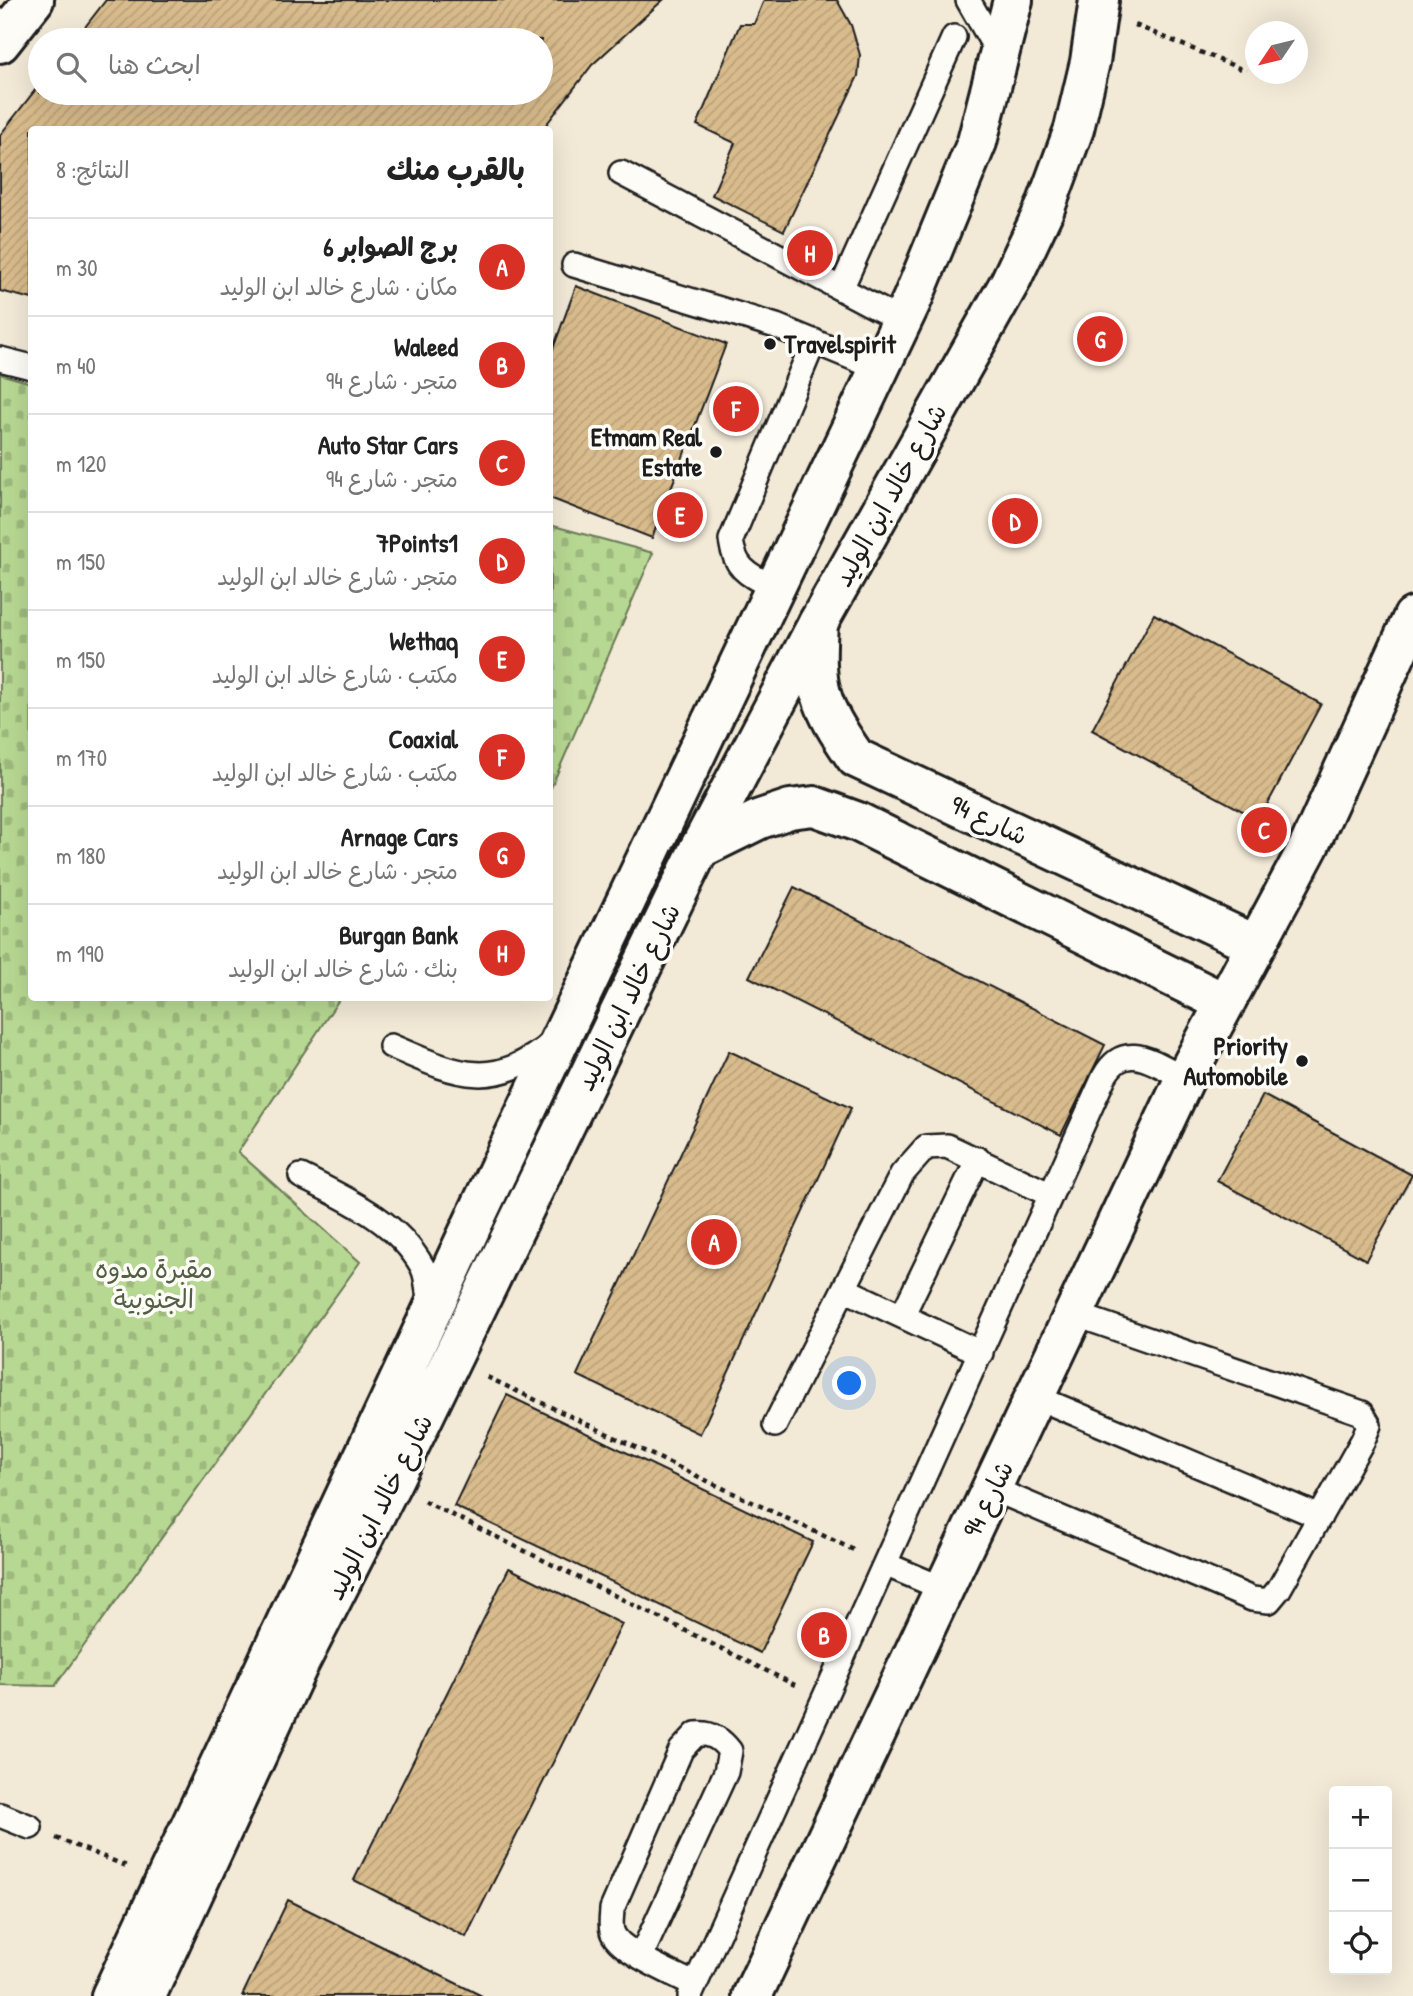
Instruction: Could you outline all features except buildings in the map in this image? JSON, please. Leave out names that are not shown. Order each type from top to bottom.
[{"type":"main road","points":[[0,43],[34,0]]},
{"type":"main road","points":[[1074,129],[1069,56],[1077,0]]},
{"type":"main road","name":"شارع خالد ابن الوليد","points":[[111,1996],[902,321],[977,142],[1012,4]]},
{"type":"main road","name":"شارع خالد ابن الوليد","points":[[146,1996],[298,1666],[452,1359],[699,849],[818,623],[1010,282],[1045,208],[1074,129],[1090,62],[1110,5]]},
{"type":"main road","name":"شارع 94","points":[[752,1996],[1185,1078],[1254,944],[1309,846],[1413,617]]},
{"type":"main road","name":"شارع 94","points":[[818,623],[815,676],[820,698],[856,758],[1254,944]]},
{"type":"main road","points":[[699,849],[760,819],[814,806],[858,822],[1223,1002]]},
{"type":"lane","points":[[968,0],[1000,56]]},
{"type":"lane","points":[[841,289],[954,37]]},
{"type":"lane","points":[[621,173],[902,321]]},
{"type":"lane","points":[[574,265],[776,326],[880,369]]},
{"type":"lane","points":[[775,588],[746,573],[733,557],[731,540],[814,341]]},
{"type":"lane","points":[[0,359],[28,366]]},
{"type":"lane","points":[[391,1046],[440,1067],[474,1076],[500,1073],[534,1058],[564,1033]]},
{"type":"lane","points":[[641,1956],[726,1772],[730,1751],[722,1741],[706,1732],[696,1734],[681,1750],[612,1909],[611,1930],[616,1940],[693,1991],[1111,1063],[1121,1057],[1136,1055],[1185,1078]]},
{"type":"lane","points":[[775,1425],[902,1174],[926,1147],[947,1146],[1051,1195]]},
{"type":"lane","points":[[902,1316],[978,1159]]},
{"type":"lane","points":[[301,1176],[360,1205],[389,1227],[423,1267],[431,1315]]},
{"type":"lane","points":[[844,1289],[981,1353]]},
{"type":"lane","points":[[993,1489],[1252,1599],[1269,1601],[1279,1589],[1363,1440],[1369,1425],[1362,1413],[1074,1314]]},
{"type":"lane","points":[[1036,1397],[1320,1517]]},
{"type":"lane","points":[[887,1565],[944,1589]]},
{"type":"lane","points":[[0,1815],[30,1828]]},
{"type":"path","points":[[1110,5],[1245,71]]},
{"type":"path","points":[[452,1359],[887,1565]]},
{"type":"path","points":[[417,1498],[824,1699]]},
{"type":"path","points":[[30,1828],[166,1882]]},
{"type":"green space","name":"مقبرة مدوه الجنوبية","points":[[0,374],[28,382],[28,1001],[338,1001],[238,1152],[360,1262],[55,1686],[0,1685]]},
{"type":"green space","points":[[553,526],[653,553],[553,783]]},
{"type":"place","name":"Burgan Bank","points":[[810,253]]},
{"type":"place","name":"Arnage Cars","points":[[1100,339]]},
{"type":"place","name":"Travelspirit","points":[[770,344]]},
{"type":"place","name":"Coaxial","points":[[736,409]]},
{"type":"place","name":"Etmam Real Estate","points":[[716,452]]},
{"type":"place","name":"Wethaq","points":[[680,515]]},
{"type":"place","name":"7Points1","points":[[1015,521]]},
{"type":"place","name":"Auto Star Cars","points":[[1264,830]]},
{"type":"place","name":"Priority Automobile","points":[[1302,1061]]},
{"type":"place","name":"برج الصوابر 6","points":[[714,1242]]},
{"type":"place","name":"Waleed","points":[[824,1635]]}]
